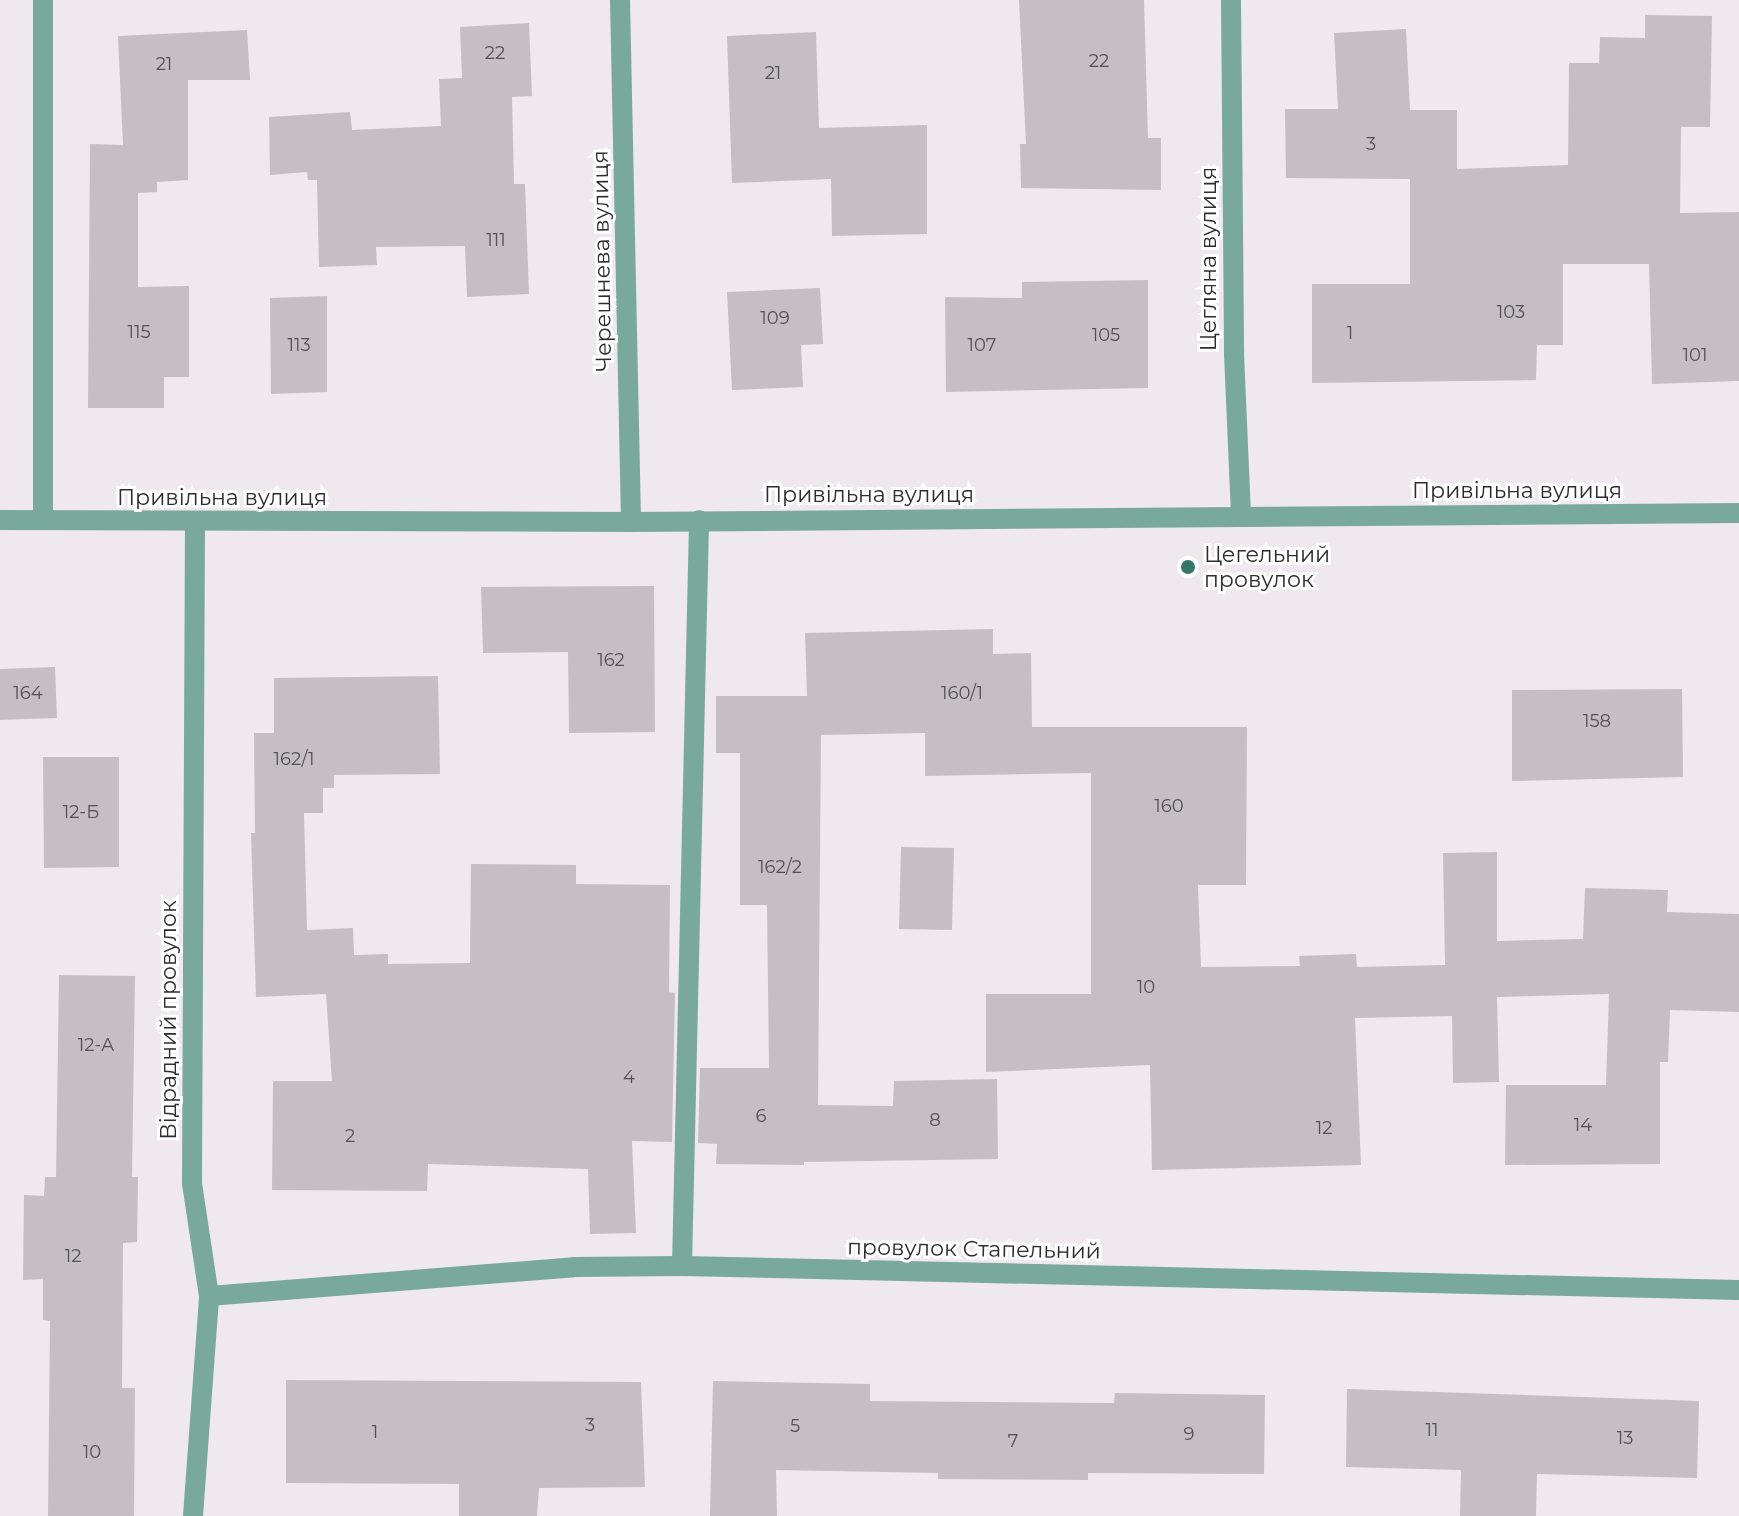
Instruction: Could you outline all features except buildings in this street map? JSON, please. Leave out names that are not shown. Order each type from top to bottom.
[{"type":"street","points":[[43,0],[43,520]]},
{"type":"street","name":"Черешнева вулиця","points":[[620,0],[631,522]]},
{"type":"street","name":"Цегляна вулиця","points":[[1231,0],[1234,354],[1241,517]]},
{"type":"street","name":"Привільна вулиця","points":[[0,520],[631,522],[1739,513]]},
{"type":"street","points":[[682,1266],[699,520]]},
{"type":"street","name":"Відрадний провулок","points":[[193,1516],[209,1296],[192,1183],[195,523]]},
{"type":"street","name":"провулок Стапельний","points":[[209,1296],[574,1267],[682,1266],[1739,1290]]},
{"type":"place","name":"Цегельний провулок","points":[[1188,567]]}]
